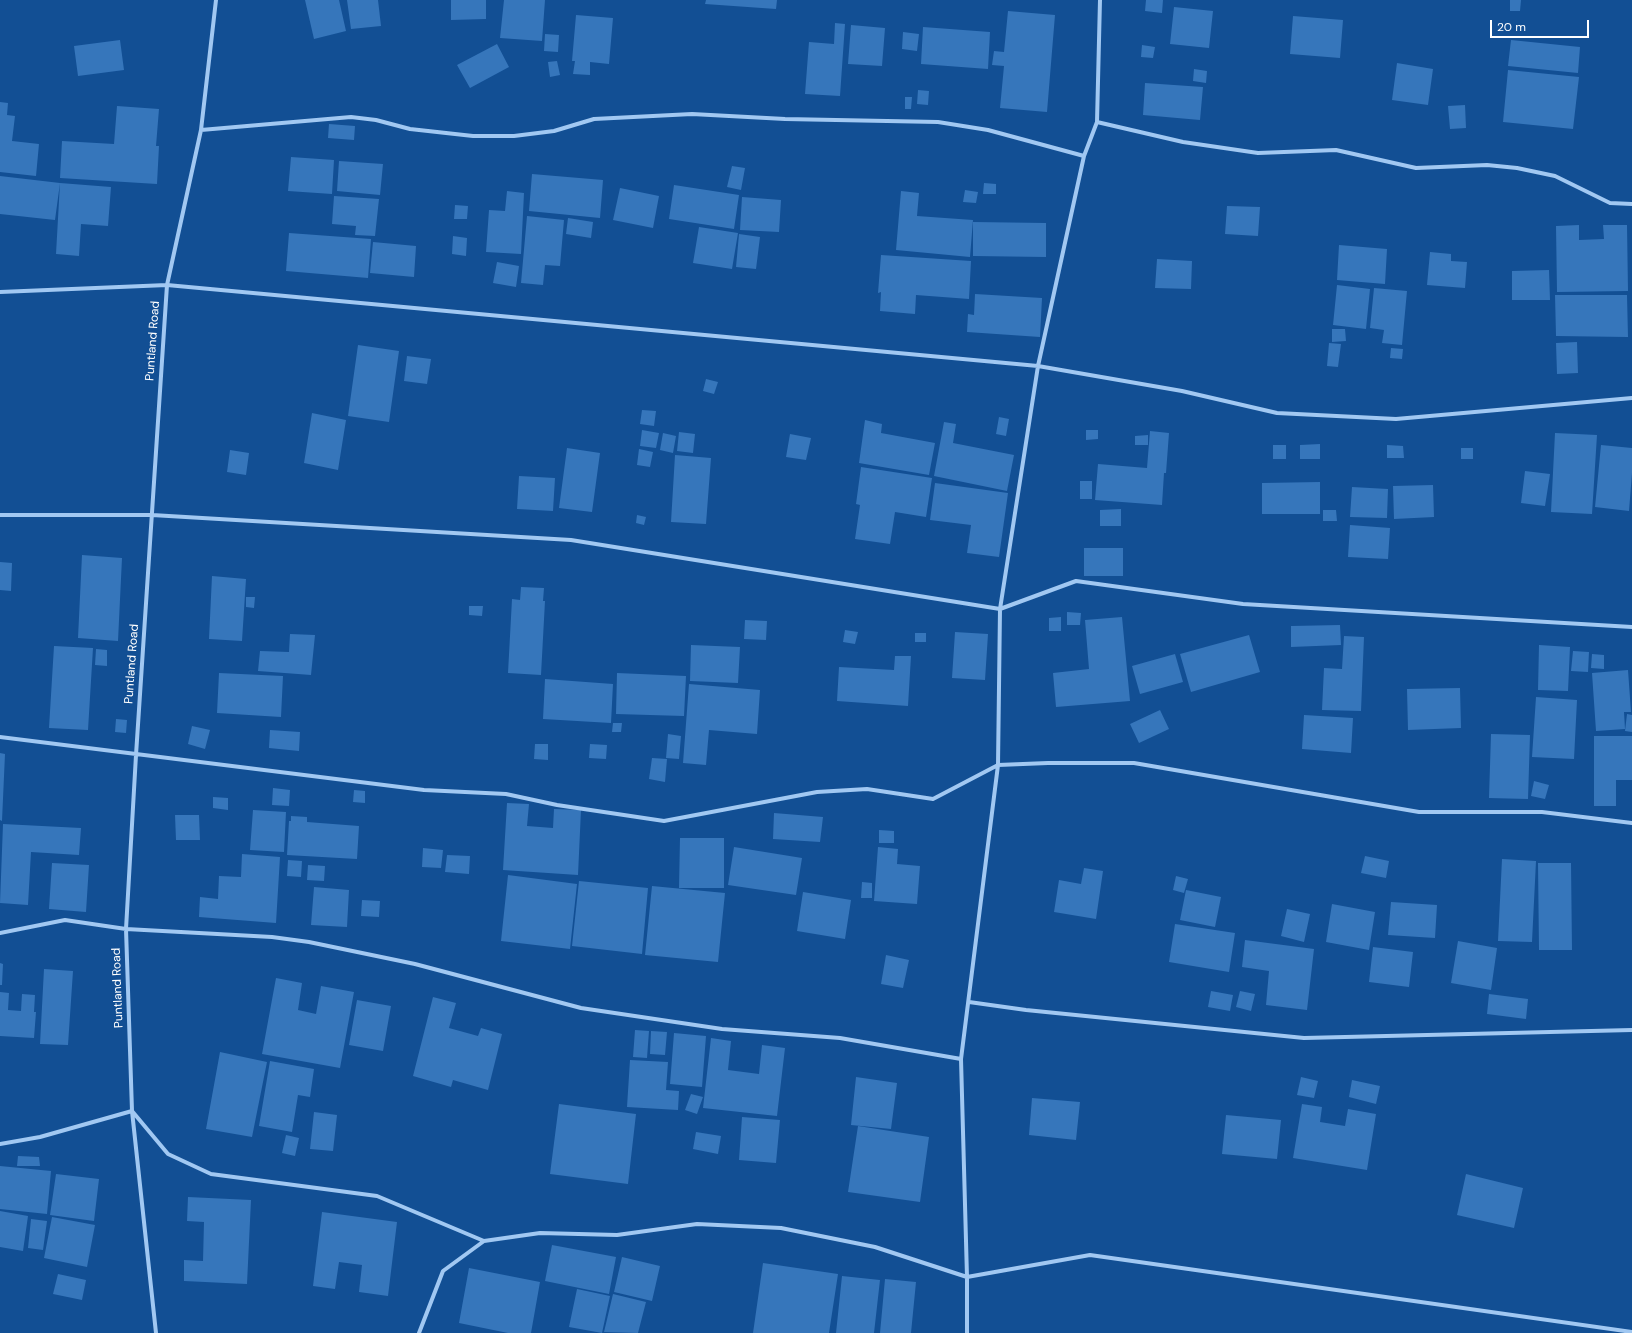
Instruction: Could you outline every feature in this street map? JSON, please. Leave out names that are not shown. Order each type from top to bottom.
[{"type":"street","name":"Puntland Road","points":[[156,1333],[132,1111],[126,929],[167,285],[202,130],[216,0]]},
{"type":"street","points":[[967,1333],[968,1277],[961,1059],[998,765],[1000,609],[1038,366],[1084,156],[1097,122],[1100,0]]},
{"type":"street","points":[[202,130],[351,117],[376,120],[410,130],[472,136],[514,136],[554,131],[594,119],[692,114],[785,119],[938,122],[988,130],[1084,156]]},
{"type":"street","points":[[1097,122],[1183,142],[1258,154],[1336,150],[1416,168],[1487,165],[1517,168],[1555,176],[1610,203],[1632,204]]},
{"type":"street","points":[[0,292],[167,285],[1038,366],[1182,391],[1277,412],[1388,419],[1632,398]]},
{"type":"street","points":[[0,515],[152,515],[571,540],[1000,609],[1076,582],[1243,604],[1632,627]]},
{"type":"street","points":[[0,737],[424,790],[506,794],[557,805],[664,821],[817,792],[866,789],[933,799],[998,765],[1048,762],[1134,763],[1419,812],[1542,812],[1632,823]]},
{"type":"street","points":[[0,933],[65,920],[126,929],[272,937],[309,942],[415,964],[581,1008],[722,1029],[840,1038],[961,1059]]},
{"type":"street","points":[[969,1002],[1026,1010],[1304,1038],[1632,1030]]},
{"type":"street","points":[[0,1144],[40,1137],[132,1111],[168,1154],[211,1174],[377,1196],[484,1241]]},
{"type":"street","points":[[419,1333],[443,1271],[484,1241],[540,1233],[617,1236],[697,1224],[781,1228],[875,1247],[968,1277],[1090,1255],[1632,1332]]},
{"type":"building","points":[[305,0],[339,0],[346,31],[314,39]]},
{"type":"building","points":[[347,0],[378,0],[381,26],[351,29]]},
{"type":"building","points":[[451,0],[486,0],[486,19],[451,20]]},
{"type":"building","points":[[504,0],[545,0],[542,41],[500,38]]},
{"type":"building","points":[[706,0],[777,0],[776,9],[705,4]]},
{"type":"building","points":[[1146,0],[1163,0],[1162,13],[1145,11]]},
{"type":"building","points":[[1510,0],[1521,0],[1520,11],[1510,11]]},
{"type":"building","points":[[1174,7],[1213,11],[1209,48],[1170,44]]},
{"type":"building","points":[[1008,11],[1055,15],[1047,112],[1000,108],[1004,66],[992,65],[994,51],[1004,52]]},
{"type":"building","points":[[576,15],[613,18],[609,64],[590,62],[590,75],[573,74],[575,61],[572,61]]},
{"type":"building","points":[[1293,16],[1343,20],[1340,58],[1290,54]]},
{"type":"building","points":[[835,23],[845,24],[840,96],[805,94],[809,42],[834,44]]},
{"type":"building","points":[[851,25],[885,28],[882,66],[848,64]]},
{"type":"building","points":[[923,27],[990,32],[988,69],[921,64]]},
{"type":"building","points":[[903,32],[919,34],[917,51],[902,49]]},
{"type":"building","points":[[545,34],[559,35],[558,52],[544,51]]},
{"type":"building","points":[[120,40],[124,70],[78,76],[74,46]]},
{"type":"building","points":[[1511,40],[1580,47],[1578,73],[1508,66]]},
{"type":"building","points":[[497,44],[509,67],[470,88],[457,65]]},
{"type":"building","points":[[1142,45],[1155,47],[1153,58],[1141,57]]},
{"type":"building","points":[[557,61],[560,75],[550,77],[548,62]]},
{"type":"building","points":[[1397,63],[1433,69],[1428,105],[1392,100]]},
{"type":"building","points":[[1194,69],[1207,71],[1206,83],[1193,81]]},
{"type":"building","points":[[1508,70],[1579,77],[1573,129],[1503,122]]},
{"type":"building","points":[[1145,83],[1203,87],[1200,120],[1143,115]]},
{"type":"building","points":[[918,90],[929,91],[928,105],[917,104]]},
{"type":"building","points":[[905,97],[912,97],[911,109],[905,109]]},
{"type":"building","points":[[0,102],[8,103],[7,115],[15,116],[12,141],[39,144],[36,176],[0,172]]},
{"type":"building","points":[[1465,105],[1466,128],[1450,129],[1448,106]]},
{"type":"building","points":[[117,106],[159,109],[156,146],[159,146],[157,184],[60,178],[62,141],[114,144]]},
{"type":"building","points":[[329,124],[355,126],[354,140],[328,138]]},
{"type":"building","points":[[291,157],[334,160],[332,194],[288,191]]},
{"type":"building","points":[[339,161],[383,164],[380,195],[337,191]]},
{"type":"building","points":[[732,166],[745,168],[741,190],[727,187]]},
{"type":"building","points":[[532,174],[603,180],[600,218],[529,211]]},
{"type":"building","points":[[0,176],[60,183],[55,220],[0,214]]},
{"type":"building","points":[[60,183],[111,187],[108,226],[81,224],[79,256],[56,254]]},
{"type":"building","points":[[984,183],[996,184],[996,194],[983,194]]},
{"type":"building","points":[[674,185],[739,195],[734,229],[669,219]]},
{"type":"building","points":[[620,188],[659,196],[653,228],[613,220]]},
{"type":"building","points":[[965,190],[978,192],[976,203],[963,202]]},
{"type":"building","points":[[507,191],[524,193],[521,254],[486,252],[489,210],[505,211]]},
{"type":"building","points":[[901,191],[919,193],[917,216],[973,220],[970,257],[896,250]]},
{"type":"building","points":[[334,196],[379,199],[375,236],[355,235],[356,226],[332,224]]},
{"type":"building","points":[[742,197],[781,200],[779,232],[740,230]]},
{"type":"building","points":[[455,205],[468,206],[467,219],[454,219]]},
{"type":"building","points":[[1227,206],[1260,207],[1258,236],[1225,234]]},
{"type":"building","points":[[527,216],[564,220],[560,266],[545,265],[543,285],[521,283]]},
{"type":"building","points":[[568,218],[593,222],[591,238],[566,234]]},
{"type":"building","points":[[973,222],[1046,223],[1046,257],[973,256]]},
{"type":"building","points":[[1579,225],[1579,240],[1604,239],[1603,225],[1627,225],[1628,291],[1557,292],[1556,226]]},
{"type":"building","points":[[699,227],[738,233],[732,269],[693,263]]},
{"type":"building","points":[[289,233],[371,239],[368,278],[286,271]]},
{"type":"building","points":[[739,234],[760,237],[756,269],[736,267]]},
{"type":"building","points":[[453,236],[467,238],[466,256],[452,254]]},
{"type":"building","points":[[373,242],[416,246],[414,277],[370,273]]},
{"type":"building","points":[[1339,245],[1387,249],[1385,284],[1337,280]]},
{"type":"building","points":[[1430,252],[1451,254],[1451,261],[1467,262],[1465,288],[1427,285]]},
{"type":"building","points":[[881,255],[971,261],[969,299],[916,295],[915,314],[880,311],[881,292],[878,293]]},
{"type":"building","points":[[1157,259],[1192,261],[1191,289],[1155,288]]},
{"type":"building","points":[[497,262],[519,266],[516,287],[493,283]]},
{"type":"building","points":[[1549,270],[1550,300],[1512,300],[1512,271]]},
{"type":"building","points":[[1337,285],[1370,289],[1366,329],[1333,325]]},
{"type":"building","points":[[1374,288],[1407,291],[1402,345],[1382,343],[1384,330],[1370,328]]},
{"type":"building","points":[[975,294],[1042,298],[1040,337],[967,332],[968,314],[974,315]]},
{"type":"building","points":[[1555,295],[1627,295],[1628,337],[1556,336]]},
{"type":"building","points":[[1332,329],[1345,329],[1346,341],[1332,342]]},
{"type":"building","points":[[1577,342],[1578,373],[1557,374],[1556,343]]},
{"type":"building","points":[[1329,343],[1341,344],[1338,367],[1327,366]]},
{"type":"building","points":[[358,345],[399,351],[389,422],[348,416]]},
{"type":"building","points":[[1391,348],[1403,349],[1402,359],[1390,358]]},
{"type":"building","points":[[407,356],[431,359],[427,384],[404,381]]},
{"type":"building","points":[[706,379],[718,382],[714,394],[703,391]]},
{"type":"building","points":[[642,410],[656,411],[654,426],[640,424]]},
{"type":"building","points":[[312,413],[346,420],[338,470],[304,463]]},
{"type":"building","points":[[999,417],[1009,419],[1006,436],[996,434]]},
{"type":"building","points":[[865,420],[882,424],[881,433],[935,443],[929,475],[859,463]]},
{"type":"building","points":[[944,422],[956,424],[953,443],[1014,455],[1007,491],[934,476]]},
{"type":"building","points":[[642,430],[659,433],[656,448],[640,446]]},
{"type":"building","points":[[1086,430],[1098,430],[1098,439],[1086,440]]},
{"type":"building","points":[[1150,431],[1169,433],[1162,505],[1095,500],[1098,464],[1147,468]]},
{"type":"building","points":[[679,432],[695,434],[693,453],[677,451]]},
{"type":"building","points":[[663,433],[676,436],[673,453],[660,450]]},
{"type":"building","points":[[1555,433],[1597,435],[1592,514],[1551,512]]},
{"type":"building","points":[[790,434],[811,438],[806,460],[786,457]]},
{"type":"building","points":[[1148,435],[1148,445],[1135,445],[1135,436]]},
{"type":"building","points":[[1320,444],[1320,459],[1300,459],[1300,445]]},
{"type":"building","points":[[1273,445],[1286,445],[1286,459],[1273,459]]},
{"type":"building","points":[[1387,445],[1403,446],[1404,458],[1387,458]]},
{"type":"building","points":[[1601,445],[1632,448],[1629,511],[1595,507]]},
{"type":"building","points":[[567,448],[600,453],[592,512],[559,508]]},
{"type":"building","points":[[1461,448],[1473,448],[1473,459],[1461,459]]},
{"type":"building","points":[[639,449],[653,452],[650,467],[637,465]]},
{"type":"building","points":[[230,450],[249,453],[246,475],[227,472]]},
{"type":"building","points":[[675,455],[711,458],[706,524],[671,522]]},
{"type":"building","points":[[861,467],[932,478],[926,517],[895,512],[890,544],[855,539],[860,505],[856,504]]},
{"type":"building","points":[[1525,471],[1550,474],[1545,506],[1521,503]]},
{"type":"building","points":[[519,476],[555,478],[553,511],[517,509]]},
{"type":"building","points":[[1080,481],[1092,481],[1092,499],[1080,499]]},
{"type":"building","points":[[1320,482],[1320,514],[1262,514],[1262,483]]},
{"type":"building","points":[[935,483],[1008,493],[999,557],[967,553],[971,525],[930,520]]},
{"type":"building","points":[[1433,485],[1434,517],[1394,519],[1393,486]]},
{"type":"building","points":[[1352,487],[1388,489],[1387,518],[1350,517]]},
{"type":"building","points":[[1121,509],[1121,526],[1100,526],[1100,510]]},
{"type":"building","points":[[1323,510],[1336,510],[1337,521],[1323,521]]},
{"type":"building","points":[[637,515],[646,517],[644,525],[636,523]]},
{"type":"building","points":[[1350,525],[1390,528],[1388,559],[1348,557]]},
{"type":"building","points":[[1084,548],[1123,548],[1123,576],[1084,576]]},
{"type":"building","points":[[82,555],[122,558],[118,641],[78,638]]},
{"type":"building","points":[[0,562],[12,563],[11,591],[0,590]]},
{"type":"building","points":[[212,576],[246,579],[242,641],[209,639]]},
{"type":"building","points":[[521,587],[544,588],[543,601],[545,601],[541,675],[508,673],[512,599],[520,600]]},
{"type":"building","points":[[246,597],[255,597],[254,608],[246,607]]},
{"type":"building","points":[[469,606],[483,606],[482,616],[469,615]]},
{"type":"building","points":[[1067,612],[1081,613],[1080,625],[1067,625]]},
{"type":"building","points":[[1061,617],[1061,631],[1049,631],[1049,618]]},
{"type":"building","points":[[1122,617],[1130,701],[1056,707],[1053,673],[1089,669],[1085,620]]},
{"type":"building","points":[[745,620],[767,621],[766,640],[744,639]]},
{"type":"building","points":[[1340,625],[1341,645],[1291,647],[1291,626]]},
{"type":"building","points":[[845,630],[858,632],[855,644],[843,642]]},
{"type":"building","points":[[955,632],[988,634],[985,680],[952,678]]},
{"type":"building","points":[[915,633],[926,633],[926,642],[915,642]]},
{"type":"building","points":[[290,634],[315,635],[311,675],[258,671],[260,651],[289,652]]},
{"type":"building","points":[[1249,635],[1260,672],[1191,692],[1180,654]]},
{"type":"building","points":[[1344,636],[1364,637],[1361,711],[1322,710],[1324,668],[1342,669]]},
{"type":"building","points":[[691,645],[740,647],[738,683],[690,681]]},
{"type":"building","points":[[1539,645],[1570,647],[1568,691],[1538,690]]},
{"type":"building","points":[[54,646],[93,648],[88,730],[49,728]]},
{"type":"building","points":[[96,649],[107,650],[107,666],[95,665]]},
{"type":"building","points":[[1573,651],[1589,652],[1588,672],[1571,671]]},
{"type":"building","points":[[1175,654],[1183,682],[1140,694],[1132,666]]},
{"type":"building","points":[[1592,654],[1604,655],[1604,669],[1591,668]]},
{"type":"building","points":[[895,656],[911,656],[908,706],[837,701],[839,667],[894,670]]},
{"type":"building","points":[[1628,670],[1631,712],[1624,712],[1625,729],[1596,731],[1592,673]]},
{"type":"building","points":[[219,673],[283,676],[281,717],[217,713]]},
{"type":"building","points":[[617,673],[686,676],[684,716],[616,714]]},
{"type":"building","points":[[545,679],[613,684],[611,723],[543,719]]},
{"type":"building","points":[[689,684],[760,690],[757,734],[709,730],[706,765],[683,763]]},
{"type":"building","points":[[1460,688],[1461,728],[1408,730],[1407,689]]},
{"type":"building","points":[[1536,697],[1577,700],[1574,759],[1532,757]]},
{"type":"building","points":[[1160,710],[1169,729],[1139,743],[1130,724]]},
{"type":"building","points":[[1627,714],[1632,715],[1632,732],[1625,731]]},
{"type":"building","points":[[1304,715],[1353,718],[1351,753],[1302,749]]},
{"type":"building","points":[[116,719],[127,720],[126,733],[115,732]]},
{"type":"building","points":[[613,723],[622,723],[621,732],[612,732]]},
{"type":"building","points":[[192,726],[210,730],[205,749],[188,744]]},
{"type":"building","points":[[270,730],[300,732],[299,751],[269,748]]},
{"type":"building","points":[[668,734],[681,736],[679,759],[666,758]]},
{"type":"building","points":[[1491,734],[1530,735],[1528,799],[1489,798]]},
{"type":"building","points":[[1594,736],[1632,736],[1632,780],[1616,780],[1616,806],[1594,806]]},
{"type":"building","points":[[535,744],[548,744],[548,760],[534,759]]},
{"type":"building","points":[[590,744],[607,745],[606,759],[589,758]]},
{"type":"building","points":[[0,753],[5,754],[2,821],[0,820]]},
{"type":"building","points":[[652,758],[667,759],[665,782],[649,779]]},
{"type":"building","points":[[1534,781],[1549,785],[1545,799],[1531,796]]},
{"type":"building","points":[[273,788],[290,790],[289,806],[272,805]]},
{"type":"building","points":[[354,790],[365,791],[365,803],[353,802]]},
{"type":"building","points":[[213,797],[228,798],[228,810],[213,808]]},
{"type":"building","points":[[507,803],[529,804],[527,826],[553,828],[554,809],[581,810],[578,875],[503,870]]},
{"type":"building","points":[[253,810],[286,812],[284,852],[250,850]]},
{"type":"building","points":[[774,813],[823,817],[820,842],[773,839]]},
{"type":"building","points":[[175,815],[199,815],[200,840],[176,840]]},
{"type":"building","points":[[291,816],[307,817],[307,822],[359,826],[357,859],[287,855],[289,821],[291,821]]},
{"type":"building","points":[[3,824],[81,828],[79,855],[31,852],[28,905],[0,903]]},
{"type":"building","points":[[879,830],[894,831],[894,843],[879,843]]},
{"type":"building","points":[[680,838],[724,838],[724,888],[679,888]]},
{"type":"building","points":[[734,847],[802,858],[796,895],[728,885]]},
{"type":"building","points":[[878,847],[898,849],[897,864],[920,866],[917,904],[874,901]]},
{"type":"building","points":[[423,848],[443,850],[441,868],[422,867]]},
{"type":"building","points":[[242,854],[280,857],[276,923],[199,917],[200,897],[218,899],[219,876],[241,877]]},
{"type":"building","points":[[447,855],[470,856],[469,874],[445,872]]},
{"type":"building","points":[[1365,856],[1389,861],[1386,878],[1361,873]]},
{"type":"building","points":[[1502,859],[1536,861],[1532,942],[1498,941]]},
{"type":"building","points":[[288,860],[302,861],[301,877],[287,876]]},
{"type":"building","points":[[52,863],[89,865],[86,912],[49,909]]},
{"type":"building","points":[[1538,863],[1571,863],[1572,950],[1539,950]]},
{"type":"building","points":[[308,865],[325,866],[324,881],[307,880]]},
{"type":"building","points":[[1084,868],[1103,871],[1096,919],[1054,912],[1059,880],[1081,884]]},
{"type":"building","points":[[508,875],[577,884],[570,949],[501,941]]},
{"type":"building","points":[[1176,876],[1188,879],[1184,893],[1173,890]]},
{"type":"building","points":[[579,881],[648,888],[642,954],[572,946]]},
{"type":"building","points":[[862,882],[872,883],[872,898],[861,898]]},
{"type":"building","points":[[652,886],[725,893],[718,962],[645,955]]},
{"type":"building","points":[[314,887],[349,890],[347,927],[311,925]]},
{"type":"building","points":[[1186,890],[1221,897],[1215,927],[1180,920]]},
{"type":"building","points":[[803,892],[851,900],[845,939],[797,931]]},
{"type":"building","points":[[362,900],[380,901],[379,917],[361,916]]},
{"type":"building","points":[[1391,902],[1437,905],[1435,938],[1388,935]]},
{"type":"building","points":[[1332,904],[1375,912],[1369,950],[1326,942]]},
{"type":"building","points":[[1287,909],[1310,914],[1304,942],[1281,936]]},
{"type":"building","points":[[1175,924],[1235,933],[1229,972],[1169,962]]},
{"type":"building","points":[[1245,940],[1314,949],[1307,1010],[1266,1005],[1269,971],[1242,967]]},
{"type":"building","points":[[1458,941],[1497,948],[1491,990],[1451,983]]},
{"type":"building","points":[[1373,947],[1413,952],[1409,987],[1369,982]]},
{"type":"building","points":[[886,955],[909,960],[903,988],[881,984]]},
{"type":"building","points":[[0,963],[3,964],[2,985],[0,985]]},
{"type":"building","points":[[44,969],[73,971],[68,1045],[40,1044]]},
{"type":"building","points":[[276,978],[302,983],[298,1010],[316,1014],[321,986],[354,992],[340,1068],[262,1054]]},
{"type":"building","points":[[1211,991],[1233,995],[1230,1011],[1208,1007]]},
{"type":"building","points":[[1240,991],[1255,994],[1251,1011],[1236,1007]]},
{"type":"building","points":[[0,992],[9,993],[8,1010],[21,1011],[22,994],[35,995],[34,1012],[36,1012],[34,1038],[0,1036]]},
{"type":"building","points":[[1489,994],[1528,999],[1526,1019],[1487,1014]]},
{"type":"building","points":[[433,997],[456,1003],[449,1028],[478,1036],[481,1028],[502,1034],[488,1090],[453,1080],[451,1087],[413,1076]]},
{"type":"building","points":[[357,1000],[391,1006],[383,1051],[349,1045]]},
{"type":"building","points":[[635,1030],[649,1031],[647,1058],[633,1057]]},
{"type":"building","points":[[651,1031],[667,1032],[665,1055],[650,1054]]},
{"type":"building","points":[[674,1033],[706,1036],[702,1087],[670,1084]]},
{"type":"building","points":[[711,1038],[731,1041],[728,1070],[759,1074],[762,1045],[785,1048],[777,1116],[703,1108]]},
{"type":"building","points":[[220,1052],[267,1062],[252,1137],[206,1129]]},
{"type":"building","points":[[630,1060],[668,1062],[666,1090],[679,1091],[678,1110],[627,1107]]},
{"type":"building","points":[[270,1061],[314,1069],[310,1097],[298,1095],[292,1132],[259,1126]]},
{"type":"building","points":[[856,1077],[897,1083],[891,1129],[851,1125]]},
{"type":"building","points":[[1301,1077],[1318,1081],[1314,1098],[1297,1095]]},
{"type":"building","points":[[1352,1080],[1380,1086],[1376,1104],[1349,1097]]},
{"type":"building","points":[[691,1094],[703,1097],[697,1114],[685,1110]]},
{"type":"building","points":[[1032,1098],[1080,1102],[1076,1140],[1029,1135]]},
{"type":"building","points":[[559,1104],[636,1114],[628,1184],[550,1174]]},
{"type":"building","points":[[1302,1104],[1322,1107],[1320,1122],[1345,1126],[1348,1109],[1376,1114],[1367,1170],[1293,1158]]},
{"type":"building","points":[[314,1112],[337,1115],[333,1151],[310,1149]]},
{"type":"building","points":[[1226,1115],[1281,1120],[1277,1159],[1222,1154]]},
{"type":"building","points":[[742,1117],[780,1120],[776,1163],[739,1160]]},
{"type":"building","points":[[858,1126],[929,1137],[920,1202],[848,1192]]},
{"type":"building","points":[[696,1132],[721,1136],[718,1154],[693,1149]]},
{"type":"building","points":[[286,1135],[299,1138],[295,1156],[282,1153]]},
{"type":"building","points":[[18,1156],[39,1157],[40,1166],[17,1166]]},
{"type":"building","points":[[0,1166],[51,1171],[47,1214],[0,1209]]},
{"type":"building","points":[[56,1174],[99,1179],[94,1221],[50,1215]]},
{"type":"building","points":[[1466,1174],[1523,1188],[1514,1228],[1457,1215]]},
{"type":"building","points":[[188,1197],[251,1200],[247,1284],[184,1281],[184,1260],[203,1261],[204,1222],[187,1221]]},
{"type":"building","points":[[0,1211],[28,1216],[23,1251],[0,1247]]},
{"type":"building","points":[[322,1212],[397,1222],[388,1296],[359,1292],[362,1265],[339,1262],[335,1289],[313,1286]]},
{"type":"building","points":[[52,1217],[95,1225],[87,1267],[44,1258]]},
{"type":"building","points":[[31,1219],[47,1221],[43,1250],[28,1248]]},
{"type":"building","points":[[552,1245],[616,1257],[609,1294],[545,1281]]},
{"type":"building","points":[[622,1257],[660,1266],[652,1301],[614,1292]]},
{"type":"building","points":[[763,1263],[838,1274],[829,1333],[753,1333]]},
{"type":"building","points":[[469,1268],[540,1282],[531,1333],[508,1333],[459,1323]]},
{"type":"building","points":[[58,1274],[86,1280],[82,1300],[53,1294]]},
{"type":"building","points":[[842,1276],[880,1280],[874,1333],[836,1333]]},
{"type":"building","points":[[885,1279],[916,1282],[911,1333],[880,1333]]},
{"type":"building","points":[[577,1289],[610,1296],[602,1333],[569,1327]]},
{"type":"building","points":[[613,1294],[646,1302],[638,1333],[604,1332]]}]
